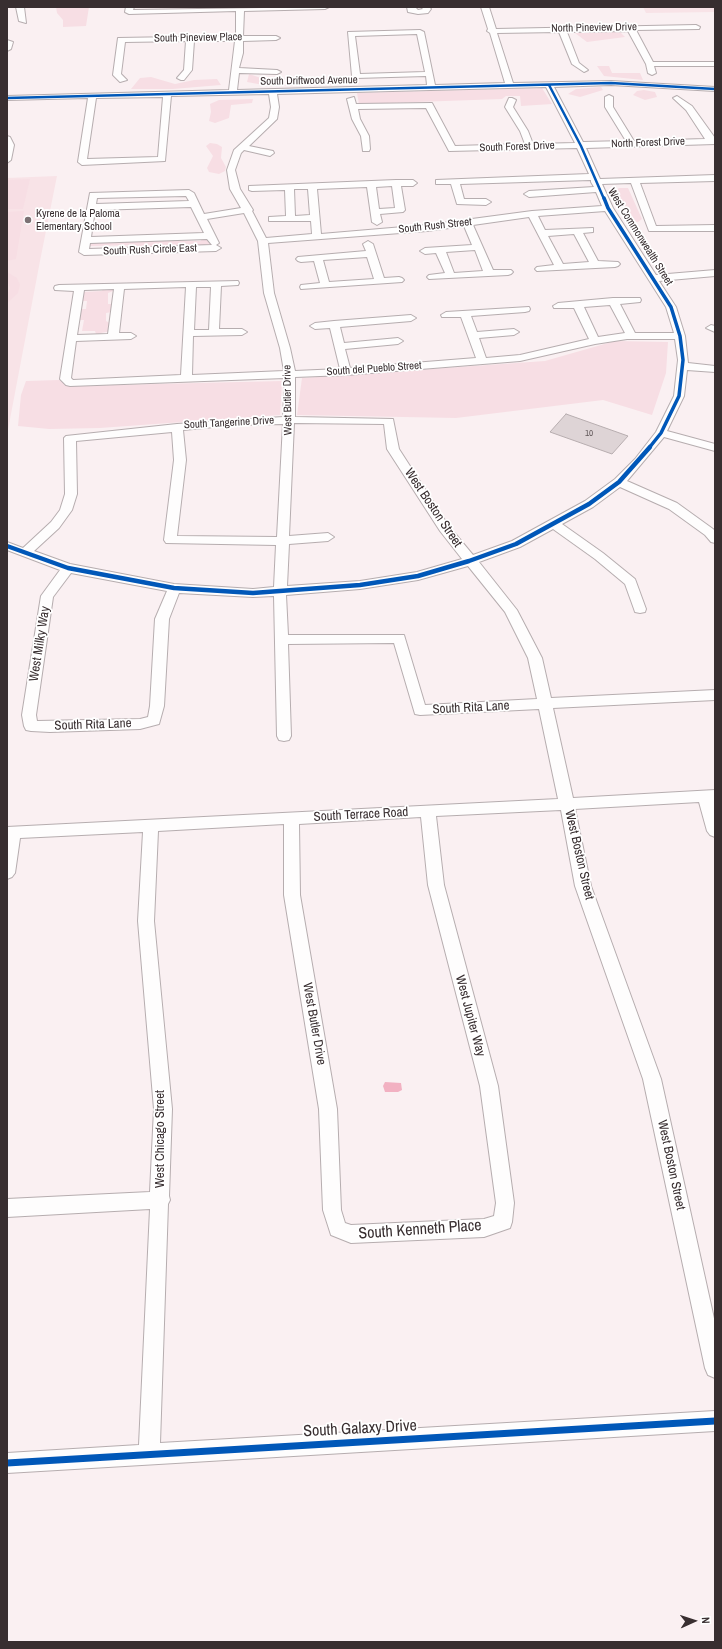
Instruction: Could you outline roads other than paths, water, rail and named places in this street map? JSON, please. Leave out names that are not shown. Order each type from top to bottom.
[{"type":"street","points":[[20,7],[23,21]]},
{"type":"street","points":[[129,10],[324,7]]},
{"type":"street","points":[[411,7],[411,10],[418,12],[425,11],[425,7]]},
{"type":"street","points":[[485,7],[491,31],[510,85]]},
{"type":"street","points":[[233,93],[235,70],[239,53],[240,8]]},
{"type":"street","points":[[630,27],[650,64],[652,85]]},
{"type":"street","name":"North Pineview Drive","points":[[491,31],[630,27],[696,27]]},
{"type":"street","points":[[562,29],[576,64],[584,70]]},
{"type":"street","points":[[428,74],[356,76],[350,34],[420,32],[432,88]]},
{"type":"street","name":"South Pineview Place","points":[[123,80],[117,75],[121,40],[240,37],[276,38]]},
{"type":"street","points":[[181,78],[188,70],[190,38]]},
{"type":"street","points":[[650,64],[715,64]]},
{"type":"street","points":[[235,70],[277,72]]},
{"type":"street","name":"South Driftwood Avenue","points":[[7,98],[611,83],[715,89]]},
{"type":"street","name":"West Commonwealth Street","points":[[7,546],[68,568],[174,588],[209,591],[280,592],[373,583],[418,576],[469,561],[516,544],[589,504],[619,482],[639,461],[660,433],[679,396],[683,363],[680,336],[671,307],[654,278],[608,208],[581,146],[549,85]]},
{"type":"street","points":[[350,90],[352,107],[365,136],[366,149]]},
{"type":"street","name":"West Butler Drive","points":[[273,92],[275,107],[273,119],[237,152],[231,170],[235,189],[246,206],[263,241],[269,293],[285,348],[290,375],[280,592],[284,736]]},
{"type":"street","points":[[92,96],[82,162],[162,159],[167,94]]},
{"type":"street","points":[[608,97],[609,108],[632,144]]},
{"type":"street","points":[[678,98],[689,108],[713,141]]},
{"type":"street","points":[[512,100],[509,107],[524,131],[530,147]]},
{"type":"street","name":"South Forest Drive","points":[[352,107],[428,105],[452,149],[581,146]]},
{"type":"street","points":[[7,139],[10,145],[7,160]]},
{"type":"street","name":"North Forest Drive","points":[[581,146],[713,141]]},
{"type":"street","points":[[243,147],[270,153]]},
{"type":"street","points":[[455,182],[460,202],[510,181],[539,180],[596,183],[715,178]]},
{"type":"street","points":[[539,180],[543,193]]},
{"type":"street","points":[[635,181],[652,229],[715,228]]},
{"type":"street","points":[[439,182],[455,182],[483,192]]},
{"type":"street","points":[[375,212],[400,210],[396,183]]},
{"type":"street","points":[[252,188],[413,183]]},
{"type":"street","points":[[529,194],[543,193],[596,183]]},
{"type":"street","points":[[371,185],[378,232]]},
{"type":"street","points":[[312,187],[317,237]]},
{"type":"street","points":[[289,188],[291,219]]},
{"type":"street","name":"South Rush Circle East","points":[[188,190],[216,251],[83,256],[91,207],[93,192],[188,190]]},
{"type":"street","points":[[483,192],[491,220]]},
{"type":"street","points":[[91,207],[198,211],[246,206]]},
{"type":"street","name":"South Rush Street","points":[[263,241],[378,232],[468,223],[532,214],[608,208]]},
{"type":"street","points":[[532,214],[560,267]]},
{"type":"street","points":[[272,219],[315,218]]},
{"type":"street","points":[[468,223],[489,273]]},
{"type":"street","points":[[543,233],[590,230]]},
{"type":"street","points":[[577,231],[595,264]]},
{"type":"street","points":[[364,233],[380,281]]},
{"type":"street","name":"South Rush Circle East","points":[[86,240],[210,236]]},
{"type":"street","points":[[424,251],[478,247]]},
{"type":"street","points":[[440,250],[451,276]]},
{"type":"street","points":[[301,259],[371,254]]},
{"type":"street","points":[[318,258],[325,286]]},
{"type":"street","points":[[540,269],[595,264],[615,264]]},
{"type":"street","points":[[432,277],[508,272]]},
{"type":"street","points":[[654,278],[715,273]]},
{"type":"street","points":[[305,287],[399,280]]},
{"type":"street","points":[[59,288],[234,283]]},
{"type":"street","points":[[214,332],[216,284]]},
{"type":"street","points":[[186,379],[191,285]]},
{"type":"street","points":[[113,336],[119,287]]},
{"type":"street","points":[[79,288],[71,338],[131,336]]},
{"type":"street","points":[[558,306],[636,300]]},
{"type":"street","points":[[613,301],[632,336]]},
{"type":"street","points":[[577,304],[594,341]]},
{"type":"street","points":[[473,335],[511,325],[524,309]]},
{"type":"street","points":[[446,315],[466,314],[511,325]]},
{"type":"street","points":[[466,314],[482,361]]},
{"type":"street","points":[[340,346],[396,334],[411,318]]},
{"type":"street","points":[[315,326],[334,324],[396,334]]},
{"type":"street","points":[[334,324],[346,372]]},
{"type":"street","points":[[189,333],[242,332]]},
{"type":"street","name":"South del Pueblo Street","points":[[71,338],[65,379],[66,382],[73,383],[346,372],[536,355],[594,341],[632,336],[680,336]]},
{"type":"street","points":[[683,363],[715,363]]},
{"type":"street","points":[[683,363],[715,369]]},
{"type":"street","name":"South Tangerine Drive","points":[[25,553],[55,525],[66,510],[71,494],[70,438],[235,422],[289,420],[389,421]]},
{"type":"street","name":"West Boston Street","points":[[389,421],[393,449],[444,528],[469,561],[510,610],[535,658],[567,804],[583,886],[652,1079],[715,1368]]},
{"type":"street","points":[[177,427],[180,460],[170,540],[282,541],[328,537]]},
{"type":"street","points":[[660,433],[715,448]]},
{"type":"street","points":[[619,482],[673,506],[715,538]]},
{"type":"street","points":[[554,524],[632,582],[640,609]]},
{"type":"street","name":"West Milky Way","points":[[31,726],[29,715],[47,596],[68,568]]},
{"type":"street","name":"South Rita Lane","points":[[31,726],[50,727],[140,724],[154,720],[157,706],[162,619],[174,588]]},
{"type":"street","name":"South Rita Lane","points":[[282,640],[399,638],[420,710],[715,695]]},
{"type":"street","points":[[710,796],[715,831]]},
{"type":"street","name":"South Terrace Road","points":[[10,833],[710,796]]},
{"type":"street","name":"West Jupiter Way","points":[[428,811],[437,891],[489,1086],[505,1203],[503,1222]]},
{"type":"street","name":"West Butler Drive","points":[[291,818],[292,895],[328,1109],[332,1210],[338,1229]]},
{"type":"street","name":"West Chicago Street","points":[[149,1454],[161,1200],[163,1109],[146,921],[151,826]]},
{"type":"street","points":[[7,873],[10,833]]},
{"type":"street","points":[[7,1208],[161,1200]]},
{"type":"street","name":"South Kenneth Place","points":[[338,1229],[351,1234],[484,1228],[503,1222]]},
{"type":"street","name":"South Galaxy Drive","points":[[7,1463],[715,1422]]},
{"type":"place","name":"Kyrene de la Paloma Elementary School","points":[[28,220]]}]
